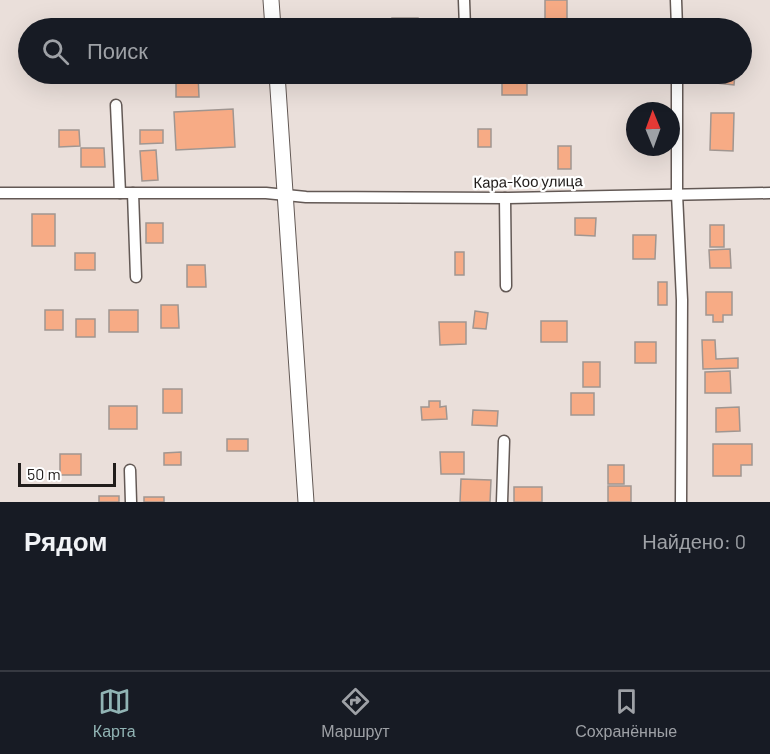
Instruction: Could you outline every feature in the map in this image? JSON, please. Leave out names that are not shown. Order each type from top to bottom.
[{"type":"street","points":[[271,0],[272,18]]},
{"type":"street","points":[[464,0],[465,18]]},
{"type":"street","points":[[676,0],[677,18]]},
{"type":"street","points":[[278,84],[306,502]]},
{"type":"street","points":[[677,84],[677,194],[682,300],[681,502]]},
{"type":"street","points":[[116,105],[120,193]]},
{"type":"street","name":"Кара-Коо улица","points":[[0,193],[266,193],[306,198],[770,194]]},
{"type":"street","points":[[134,193],[136,277]]},
{"type":"street","points":[[505,198],[506,286]]},
{"type":"street","points":[[502,502],[504,441]]},
{"type":"street","points":[[130,470],[130,502]]},
{"type":"building","points":[[545,0],[567,0],[567,18],[545,18]]},
{"type":"building","points":[[176,84],[198,84],[199,97],[176,97]]},
{"type":"building","points":[[502,84],[527,84],[527,95],[502,95]]},
{"type":"building","points":[[233,109],[235,147],[176,150],[174,112]]},
{"type":"building","points":[[711,113],[734,113],[733,151],[710,150]]},
{"type":"building","points":[[478,129],[491,129],[491,147],[478,147]]},
{"type":"building","points":[[59,130],[79,130],[80,146],[59,147]]},
{"type":"building","points":[[140,130],[163,130],[163,143],[140,144]]},
{"type":"building","points":[[558,146],[571,146],[571,169],[558,169]]},
{"type":"building","points":[[81,148],[104,148],[105,167],[81,167]]},
{"type":"building","points":[[156,150],[158,180],[142,181],[140,151]]},
{"type":"building","points":[[32,214],[55,214],[55,246],[32,246]]},
{"type":"building","points":[[575,218],[596,218],[595,236],[575,235]]},
{"type":"building","points":[[146,223],[163,223],[163,243],[146,243]]},
{"type":"building","points":[[710,225],[724,225],[724,247],[710,247]]},
{"type":"building","points":[[633,235],[656,235],[655,259],[633,259]]},
{"type":"building","points":[[730,249],[731,268],[710,268],[709,250]]},
{"type":"building","points":[[455,252],[464,252],[464,275],[455,275]]},
{"type":"building","points":[[75,253],[95,253],[95,270],[75,270]]},
{"type":"building","points":[[187,265],[205,265],[206,287],[187,287]]},
{"type":"building","points":[[658,282],[667,282],[667,305],[658,305]]},
{"type":"building","points":[[706,292],[732,292],[732,315],[723,315],[723,322],[713,322],[713,315],[706,315]]},
{"type":"building","points":[[161,305],[178,305],[179,328],[161,328]]},
{"type":"building","points":[[45,310],[63,310],[63,330],[45,330]]},
{"type":"building","points":[[109,310],[138,310],[138,332],[109,332]]},
{"type":"building","points":[[475,311],[488,313],[486,329],[473,328]]},
{"type":"building","points":[[76,319],[95,319],[95,337],[76,337]]},
{"type":"building","points":[[541,321],[567,321],[567,342],[541,342]]},
{"type":"building","points":[[439,322],[466,322],[466,344],[440,345]]},
{"type":"building","points":[[702,340],[715,340],[716,359],[738,358],[738,368],[703,369]]},
{"type":"building","points":[[635,342],[656,342],[656,363],[635,363]]},
{"type":"building","points":[[583,362],[600,362],[600,387],[583,387]]},
{"type":"building","points":[[730,371],[731,393],[705,393],[705,372]]},
{"type":"building","points":[[163,389],[182,389],[182,413],[163,413]]},
{"type":"building","points":[[571,393],[594,393],[594,415],[571,415]]},
{"type":"building","points":[[429,401],[440,401],[440,407],[446,406],[447,419],[422,420],[421,407],[429,407]]},
{"type":"building","points":[[109,406],[137,406],[137,429],[109,429]]},
{"type":"building","points":[[739,407],[740,431],[716,432],[716,408]]},
{"type":"building","points":[[473,410],[498,411],[497,426],[472,425]]},
{"type":"building","points":[[227,439],[248,439],[248,451],[227,451]]},
{"type":"building","points":[[713,444],[752,444],[752,465],[741,465],[741,476],[713,476]]},
{"type":"building","points":[[181,452],[181,465],[164,465],[164,453]]},
{"type":"building","points":[[440,452],[464,452],[464,474],[441,474]]},
{"type":"building","points":[[60,454],[81,454],[81,475],[60,475]]},
{"type":"building","points":[[608,465],[624,465],[624,484],[608,484]]},
{"type":"building","points":[[461,479],[491,480],[490,502],[460,502]]},
{"type":"building","points":[[608,486],[631,486],[631,502],[608,502]]},
{"type":"building","points":[[514,487],[542,487],[542,502],[514,502]]},
{"type":"building","points":[[99,496],[119,496],[119,502],[99,502]]},
{"type":"building","points":[[144,497],[164,497],[164,502],[144,502]]}]
